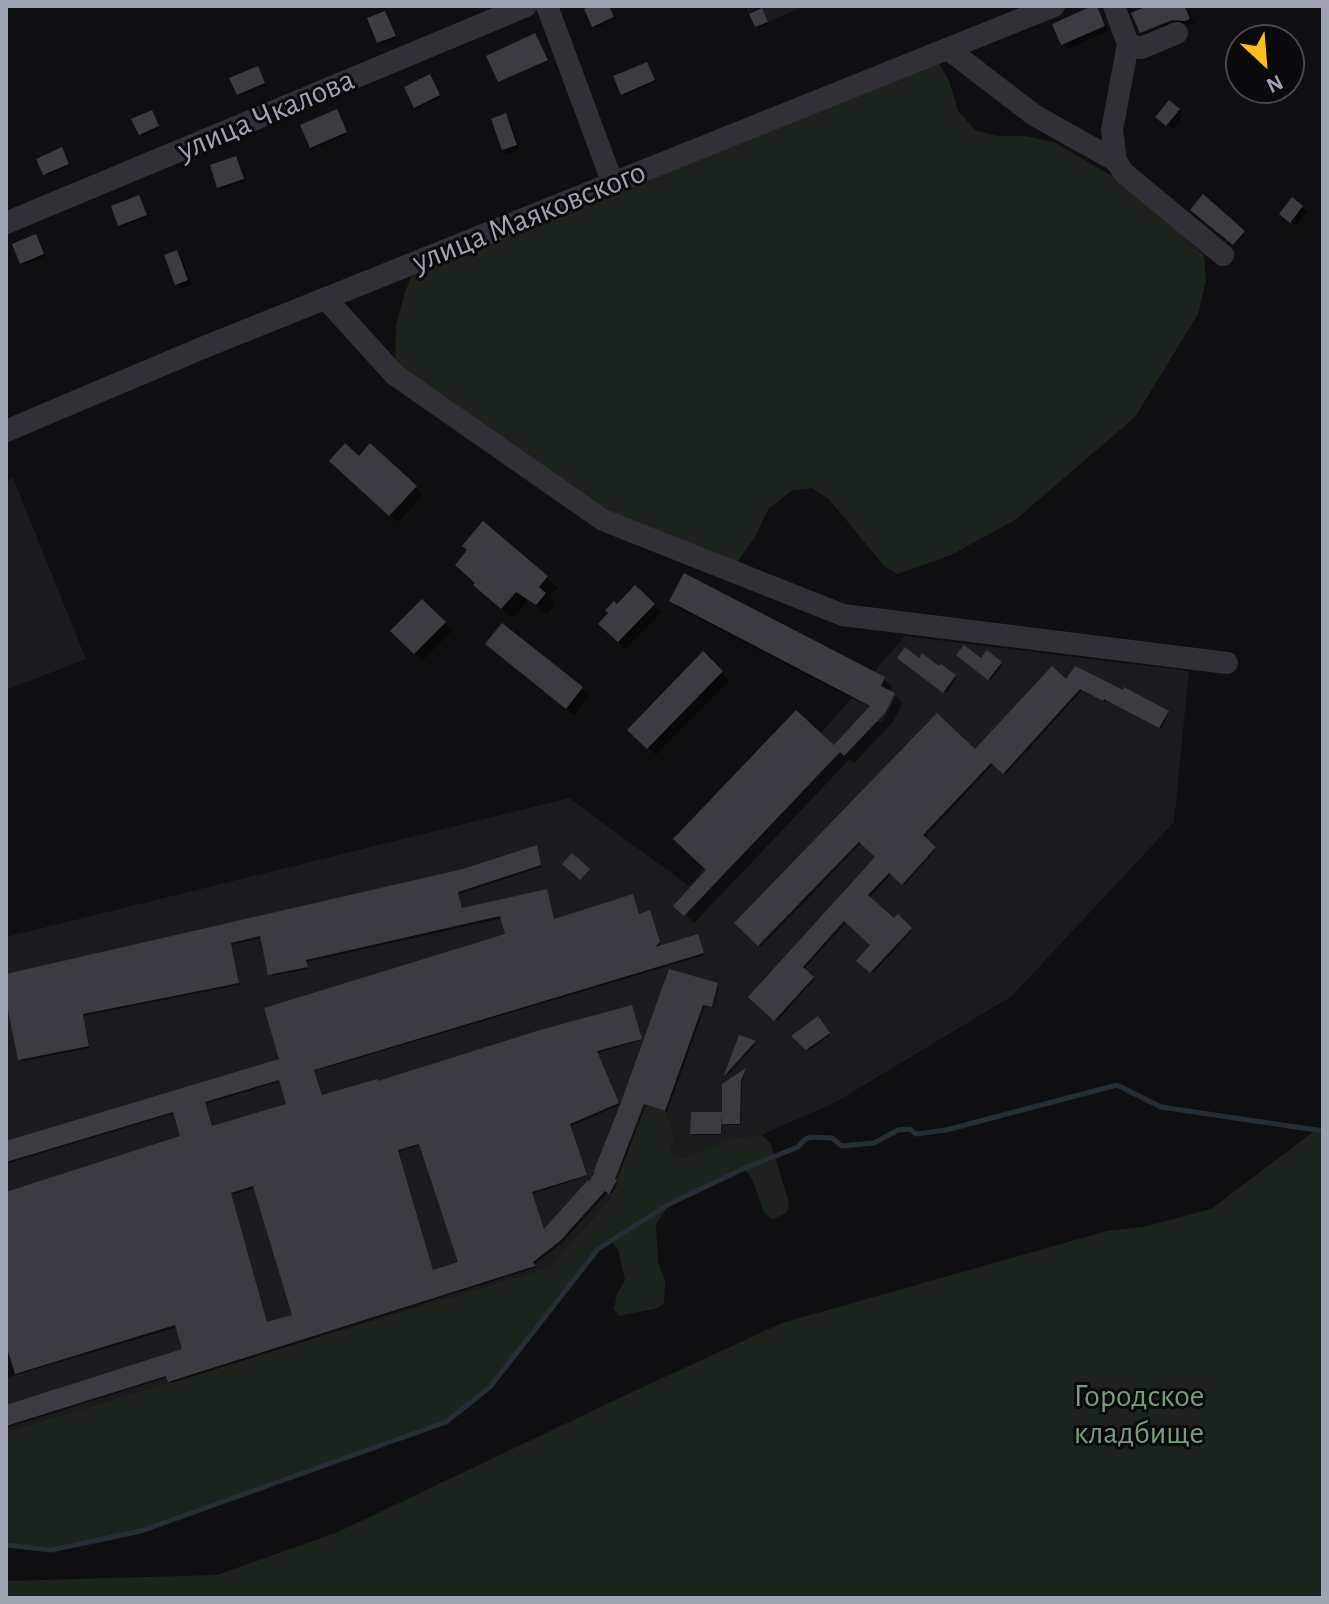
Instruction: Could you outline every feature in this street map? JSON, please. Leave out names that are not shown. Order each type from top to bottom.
[{"type":"street","name":"улица Чкалова","points":[[6,223],[526,6]]},
{"type":"street","points":[[547,6],[613,184]]},
{"type":"street","name":"улица Маяковского","points":[[6,431],[1054,6]]},
{"type":"street","points":[[1114,6],[1128,44],[1112,130],[1116,161],[1124,173],[1223,255]]},
{"type":"street","points":[[1128,44],[1141,48],[1177,33]]},
{"type":"street","points":[[948,49],[1034,115],[1116,161]]},
{"type":"street","points":[[326,299],[395,375],[603,520],[843,615],[1227,663]]},
{"type":"shaded area","points":[[746,6],[805,6],[755,27]]},
{"type":"shaded area","points":[[13,478],[86,659],[6,690],[6,481]]},
{"type":"shaded area","points":[[905,636],[1189,671],[1174,822],[1012,996],[836,1102],[625,1195],[550,1267],[6,1432],[6,937],[569,798],[689,886]]},
{"type":"green space","points":[[934,54],[949,81],[958,111],[975,130],[997,136],[1025,136],[1054,142],[1124,183],[1204,255],[1206,280],[1198,314],[1135,417],[1015,520],[951,555],[898,574],[884,566],[829,499],[812,488],[793,490],[769,508],[755,537],[731,571],[603,520],[395,375],[396,325],[406,289],[418,262]]},
{"type":"green space","points":[[644,1104],[665,1111],[674,1138],[670,1148],[674,1156],[683,1158],[731,1139],[762,1135],[771,1144],[789,1203],[787,1212],[772,1220],[764,1212],[752,1179],[744,1168],[669,1204],[656,1225],[658,1262],[665,1280],[664,1303],[658,1308],[619,1316],[614,1309],[617,1294],[625,1280],[618,1249],[611,1241],[598,1249],[490,1387],[446,1422],[141,1531],[51,1550],[6,1545],[6,1432],[550,1267],[612,1198],[609,1194]]},
{"type":"green space","name":"Городское кладбище","points":[[1323,1131],[1323,1598],[6,1598],[6,1581],[217,1575],[338,1532],[782,1323],[1107,1231],[1143,1227],[1211,1209],[1313,1132]]},
{"type":"building","points":[[609,6],[614,17],[592,27],[584,9]]},
{"type":"building","points":[[1097,6],[1105,26],[1061,45],[1052,24]]},
{"type":"building","points":[[1147,6],[1185,6],[1190,19],[1172,20],[1140,33],[1131,13]]},
{"type":"building","points":[[762,8],[768,22],[755,27],[749,14]]},
{"type":"building","points":[[385,11],[396,36],[377,43],[367,18]]},
{"type":"building","points":[[535,33],[548,60],[498,82],[486,56]]},
{"type":"building","points":[[647,62],[655,80],[621,95],[613,76]]},
{"type":"building","points":[[258,66],[265,83],[237,95],[229,78]]},
{"type":"building","points":[[430,74],[440,95],[414,108],[404,87]]},
{"type":"building","points":[[1169,100],[1180,109],[1166,126],[1155,117]]},
{"type":"building","points":[[337,109],[347,132],[310,148],[300,125]]},
{"type":"building","points":[[152,110],[159,126],[139,135],[131,119]]},
{"type":"building","points":[[506,113],[517,145],[502,150],[491,119]]},
{"type":"building","points":[[62,147],[69,164],[43,175],[36,159]]},
{"type":"building","points":[[236,156],[244,179],[217,188],[210,165]]},
{"type":"building","points":[[1203,194],[1245,231],[1233,245],[1190,210]]},
{"type":"building","points":[[139,195],[147,215],[118,226],[111,206]]},
{"type":"building","points":[[1292,197],[1303,206],[1290,223],[1279,214]]},
{"type":"building","points":[[36,234],[44,254],[20,264],[12,244]]},
{"type":"building","points":[[177,250],[188,280],[175,285],[164,255]]},
{"type":"building","points":[[345,443],[359,456],[370,443],[417,486],[389,516],[329,461]]},
{"type":"building","points":[[483,521],[548,576],[539,587],[546,593],[536,605],[516,592],[501,609],[455,565],[467,550],[462,546]]},
{"type":"building","points":[[684,573],[885,677],[881,686],[895,693],[885,713],[844,756],[840,752],[684,916],[673,906],[706,870],[673,839],[796,710],[834,745],[870,706],[669,601]]},
{"type":"building","points":[[635,585],[655,604],[618,642],[598,624],[608,613],[605,610],[614,601],[617,604]]},
{"type":"building","points":[[422,599],[446,622],[414,654],[390,631]]},
{"type":"building","points":[[502,623],[583,687],[566,709],[485,644]]},
{"type":"building","points":[[964,645],[981,658],[987,650],[1002,662],[988,680],[956,655]]},
{"type":"building","points":[[905,647],[919,658],[922,653],[956,675],[943,693],[897,658]]},
{"type":"building","points":[[703,651],[723,671],[647,749],[627,730]]},
{"type":"building","points":[[1052,666],[1066,679],[1075,666],[1169,711],[1159,728],[1080,689],[1003,774],[991,763],[923,835],[936,847],[902,885],[889,873],[868,895],[894,918],[898,914],[912,928],[870,973],[856,961],[870,945],[844,921],[803,967],[814,977],[774,1021],[748,997],[875,857],[859,842],[758,946],[734,923],[937,713],[975,749]]},
{"type":"building","points":[[537,845],[541,865],[458,892],[462,908],[547,889],[554,919],[633,894],[639,914],[650,910],[660,942],[655,947],[698,934],[704,953],[314,1070],[322,1095],[632,1005],[642,1039],[597,1051],[619,1103],[570,1124],[587,1175],[532,1192],[544,1229],[595,1172],[669,969],[718,983],[712,1007],[703,1005],[665,1111],[644,1104],[609,1194],[605,1191],[560,1241],[533,1262],[535,1266],[168,1382],[166,1376],[6,1426],[6,1405],[182,1349],[175,1325],[15,1374],[6,1345],[6,1192],[180,1136],[173,1112],[6,1162],[6,1141],[279,1059],[264,1008],[505,934],[500,916],[306,960],[308,967],[268,975],[260,936],[231,943],[239,983],[83,1014],[89,1046],[18,1060],[6,1000],[6,974],[463,869]],"holes":[[[279,1080],[286,1104],[212,1126],[205,1102]],[[419,1144],[458,1262],[433,1270],[398,1150]],[[253,1186],[292,1315],[267,1322],[231,1193]]]},
{"type":"building","points":[[572,853],[590,869],[580,880],[562,864]]},
{"type":"building","points":[[818,1016],[830,1033],[806,1050],[791,1036]]},
{"type":"building","points":[[739,1035],[756,1041],[724,1075]]},
{"type":"building","points":[[746,1068],[741,1081],[740,1124],[722,1124],[722,1084]]},
{"type":"building","points":[[691,1112],[722,1112],[721,1134],[690,1134]]},
{"type":"waterway","points":[[6,1545],[51,1550],[141,1531],[446,1422],[490,1387],[598,1249],[669,1204],[798,1147],[810,1137],[832,1138],[842,1146],[874,1143],[898,1130],[910,1129],[916,1134],[946,1130],[1117,1085],[1161,1107],[1323,1131]]}]
